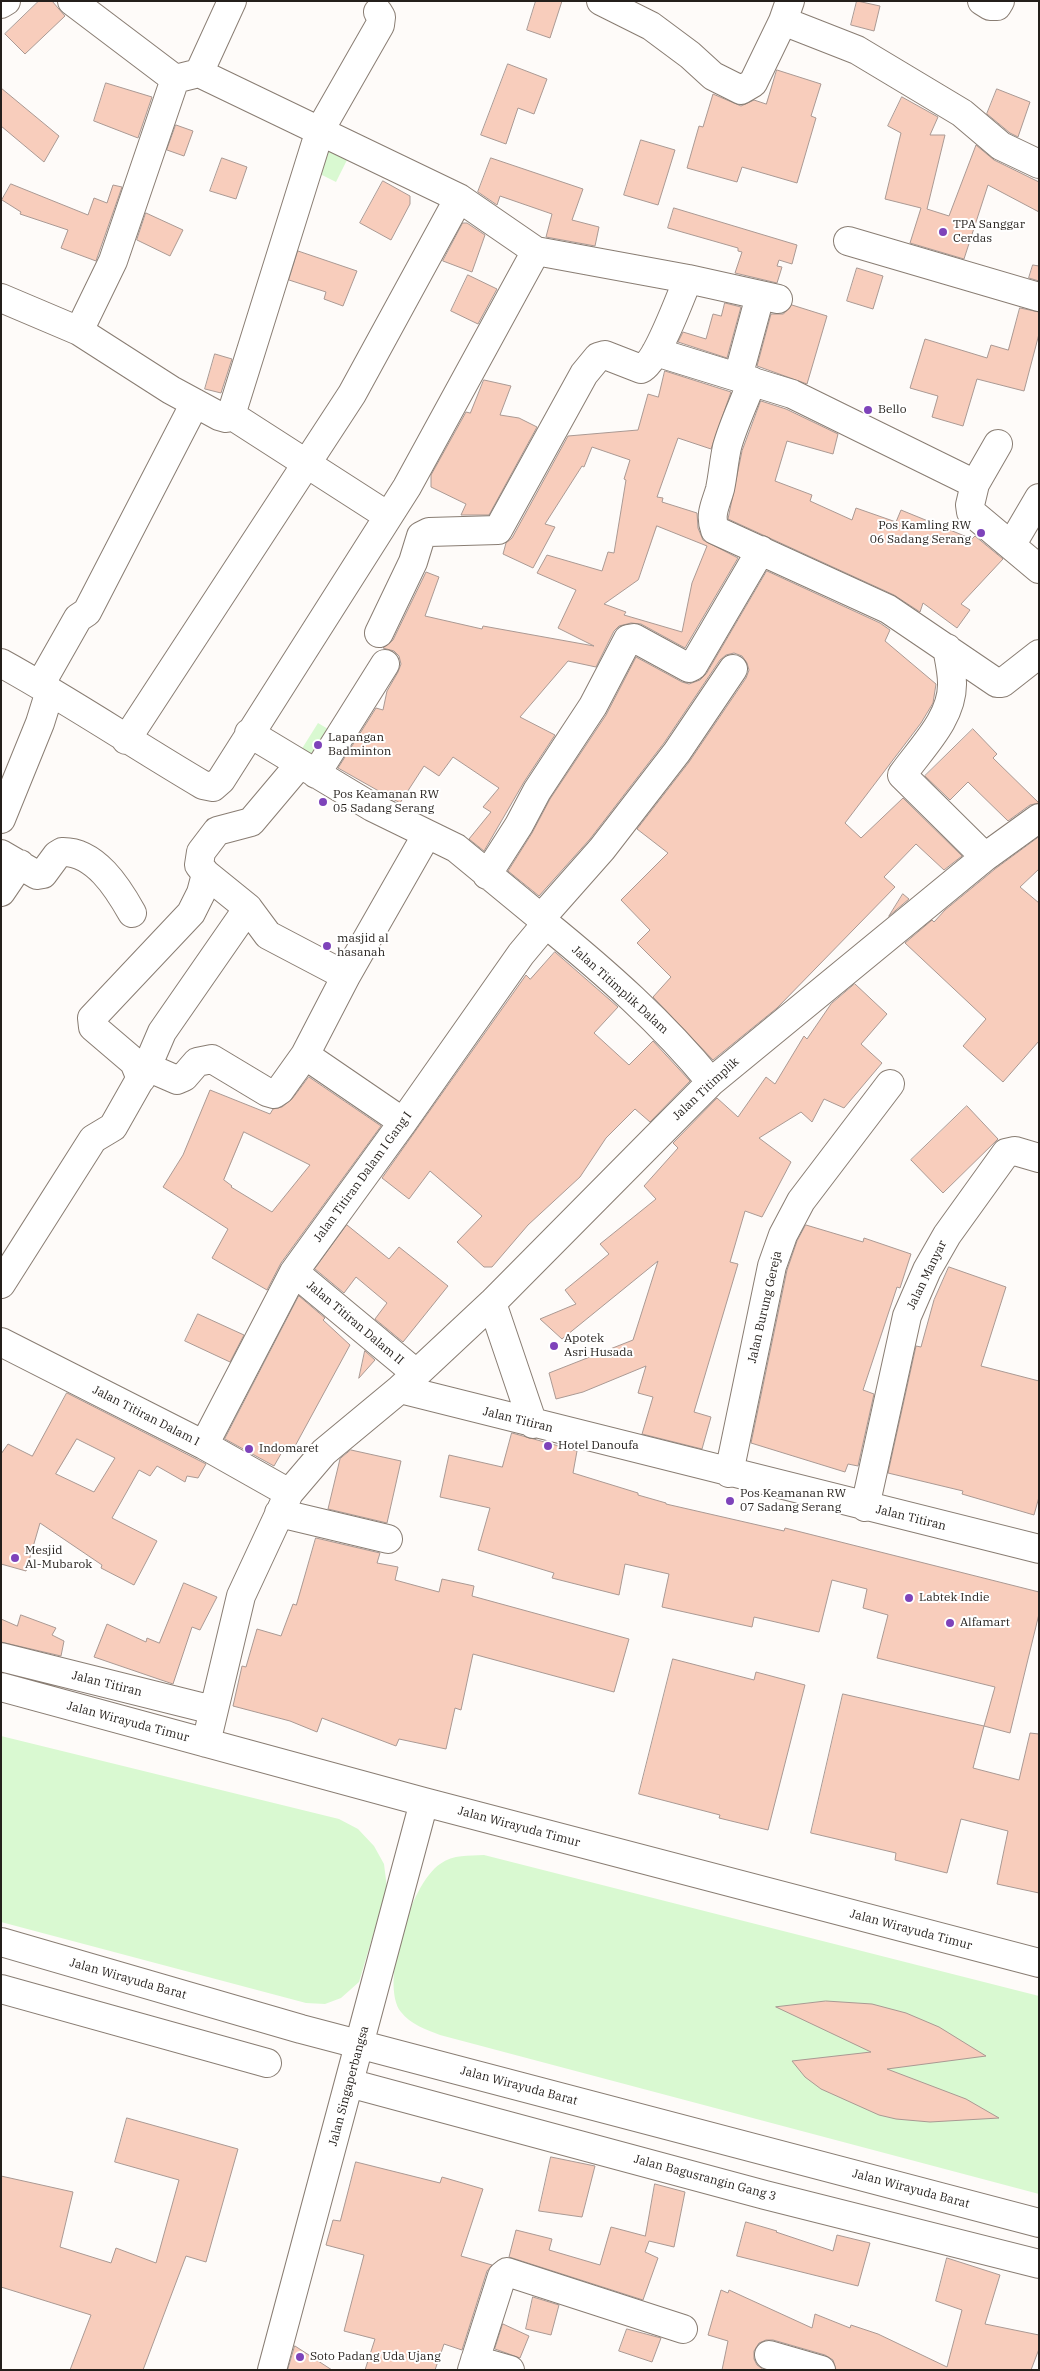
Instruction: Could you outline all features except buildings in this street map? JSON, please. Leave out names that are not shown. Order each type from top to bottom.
[{"type":"street","points":[[1,4],[6,1]]},
{"type":"street","points":[[72,1],[187,76],[320,130],[459,198],[536,251],[688,279],[769,297],[745,379],[727,448],[727,460],[712,511],[712,521],[715,530],[888,609],[997,683],[1002,683],[1039,654]]},
{"type":"street","points":[[79,331],[113,261],[187,76],[232,1]]},
{"type":"street","points":[[601,1],[651,26],[690,55],[713,76],[742,90],[753,83],[787,11],[857,50],[962,113],[1001,146],[1039,164]]},
{"type":"street","points":[[982,1],[990,6],[997,6],[1000,1]]},
{"type":"street","points":[[1,298],[79,331],[171,390],[226,418],[231,415],[320,130],[380,25],[381,17],[378,12]]},
{"type":"street","points":[[126,740],[352,394],[459,198]]},
{"type":"street","points":[[848,241],[1039,297]]},
{"type":"street","points":[[1,663],[45,688],[126,740],[203,784],[213,787],[221,780],[407,486],[536,251]]},
{"type":"street","points":[[380,633],[414,562],[422,536],[429,532],[498,530],[584,374],[598,357],[605,355],[641,369],[647,366],[656,352],[688,279]]},
{"type":"street","points":[[656,352],[792,394],[975,484]]},
{"type":"street","points":[[1,819],[31,747],[45,688],[78,618],[87,612],[195,403]]},
{"type":"street","points":[[231,415],[388,516]]},
{"type":"street","points":[[998,444],[975,484],[970,505],[971,512],[997,536],[1012,544],[1039,570]]},
{"type":"street","points":[[1012,544],[1039,498]]},
{"type":"street","points":[[487,875],[519,825],[537,791],[593,706],[628,639],[634,638],[688,668],[694,666],[761,550]]},
{"type":"street","points":[[947,648],[952,683],[950,705],[929,738],[902,774],[985,857]]},
{"type":"street","points":[[346,976],[268,935],[248,908],[206,874],[199,865],[201,852],[218,831],[251,822],[308,769],[385,664]]},
{"type":"street","name":"Jalan Titiran Dalam I Gang I","points":[[204,1445],[294,1272],[403,1122],[543,921],[677,752],[732,669]]},
{"type":"street","name":"Jalan Titimplik Dalam","points":[[250,733],[372,807],[456,848],[630,995],[677,1042],[711,1082]]},
{"type":"street","name":"Jalan Titimplik","points":[[408,1381],[492,1303],[711,1082],[985,857],[1039,818]]},
{"type":"street","points":[[206,874],[199,899],[191,912],[92,1018],[93,1027],[144,1073],[177,1080],[184,1077],[197,1062],[212,1059],[267,1092],[274,1094],[280,1090],[305,1055],[346,976],[427,834]]},
{"type":"street","points":[[1,892],[10,859],[37,875],[43,874],[57,855],[62,852],[82,857],[107,875],[132,912]]},
{"type":"street","points":[[1,1284],[93,1138],[113,1127],[144,1073],[162,1032],[248,908]]},
{"type":"street","points":[[305,1055],[403,1122]]},
{"type":"street","name":"Jalan Burung Gereja","points":[[729,1473],[772,1266],[783,1235],[801,1201],[890,1084]]},
{"type":"street","name":"Jalan Manyar","points":[[865,1507],[907,1316],[927,1270],[947,1235],[1006,1153],[1015,1151],[1039,1158]]},
{"type":"street","name":"Jalan Titiran Dalam II","points":[[294,1272],[408,1381]]},
{"type":"street","points":[[492,1303],[533,1424]]},
{"type":"street","name":"Jalan Titiran Dalam I","points":[[1,1342],[204,1445],[284,1503],[388,1539]]},
{"type":"street","points":[[206,1743],[241,1596],[284,1503],[324,1452],[408,1381]]},
{"type":"street","name":"Jalan Titiran","points":[[408,1381],[533,1424],[1039,1549]]},
{"type":"street","name":"Jalan Titiran","points":[[1,1657],[214,1710]]},
{"type":"street","name":"Jalan Wirayuda Timur","points":[[1,1687],[424,1802],[1039,1963]]},
{"type":"street","name":"Jalan Singaperbangsa","points":[[272,2370],[361,2086],[360,2044],[424,1802]]},
{"type":"street","name":"Jalan Wirayuda Barat","points":[[1,1942],[360,2044],[1039,2223]]},
{"type":"street","points":[[1,1989],[267,2063]]},
{"type":"street","name":"Jalan Bagusrangin Gang 3","points":[[361,2086],[765,2195],[1039,2264]]},
{"type":"street","points":[[510,2370],[474,2365],[502,2276],[507,2272],[683,2329]]},
{"type":"street","points":[[769,2355],[821,2370]]},
{"type":"green space","points":[[325,149],[347,160],[336,182],[314,171]]},
{"type":"green space","name":"Lapangan Badminton","points":[[318,723],[338,735],[318,768],[298,755]]},
{"type":"green space","points":[[1,1736],[339,1819],[358,1829],[374,1846],[384,1864],[387,1888],[359,1982],[341,1998],[325,2004],[306,2003],[1,1922]]},
{"type":"green space","points":[[484,1855],[1039,1996],[1039,2194],[440,2035],[414,2023],[401,2012],[395,1998],[394,1980],[401,1935],[409,1912],[429,1875],[440,1864],[456,1857]]},
{"type":"place","name":"TPA Sanggar Cerdas","points":[[943,232]]},
{"type":"place","name":"Bello","points":[[868,410]]},
{"type":"place","name":"Pos Kamling RW 06 Sadang Serang","points":[[981,533]]},
{"type":"place","name":"Lapangan Badminton","points":[[318,745]]},
{"type":"place","name":"Pos Keamanan RW 05 Sadang Serang","points":[[323,802]]},
{"type":"place","name":"masjid al hasanah","points":[[327,946]]},
{"type":"place","name":"Apotek Asri Husada","points":[[554,1346]]},
{"type":"place","name":"Hotel Danoufa","points":[[548,1446]]},
{"type":"place","name":"Indomaret","points":[[249,1449]]},
{"type":"place","name":"Pos Keamanan RW 07 Sadang Serang","points":[[730,1501]]},
{"type":"place","name":"Mesjid Al-Mubarok","points":[[15,1558]]},
{"type":"place","name":"Labtek Indie","points":[[909,1598]]},
{"type":"place","name":"Alfamart","points":[[950,1623]]},
{"type":"place","name":"Soto Padang Uda Ujang","points":[[300,2357]]}]
